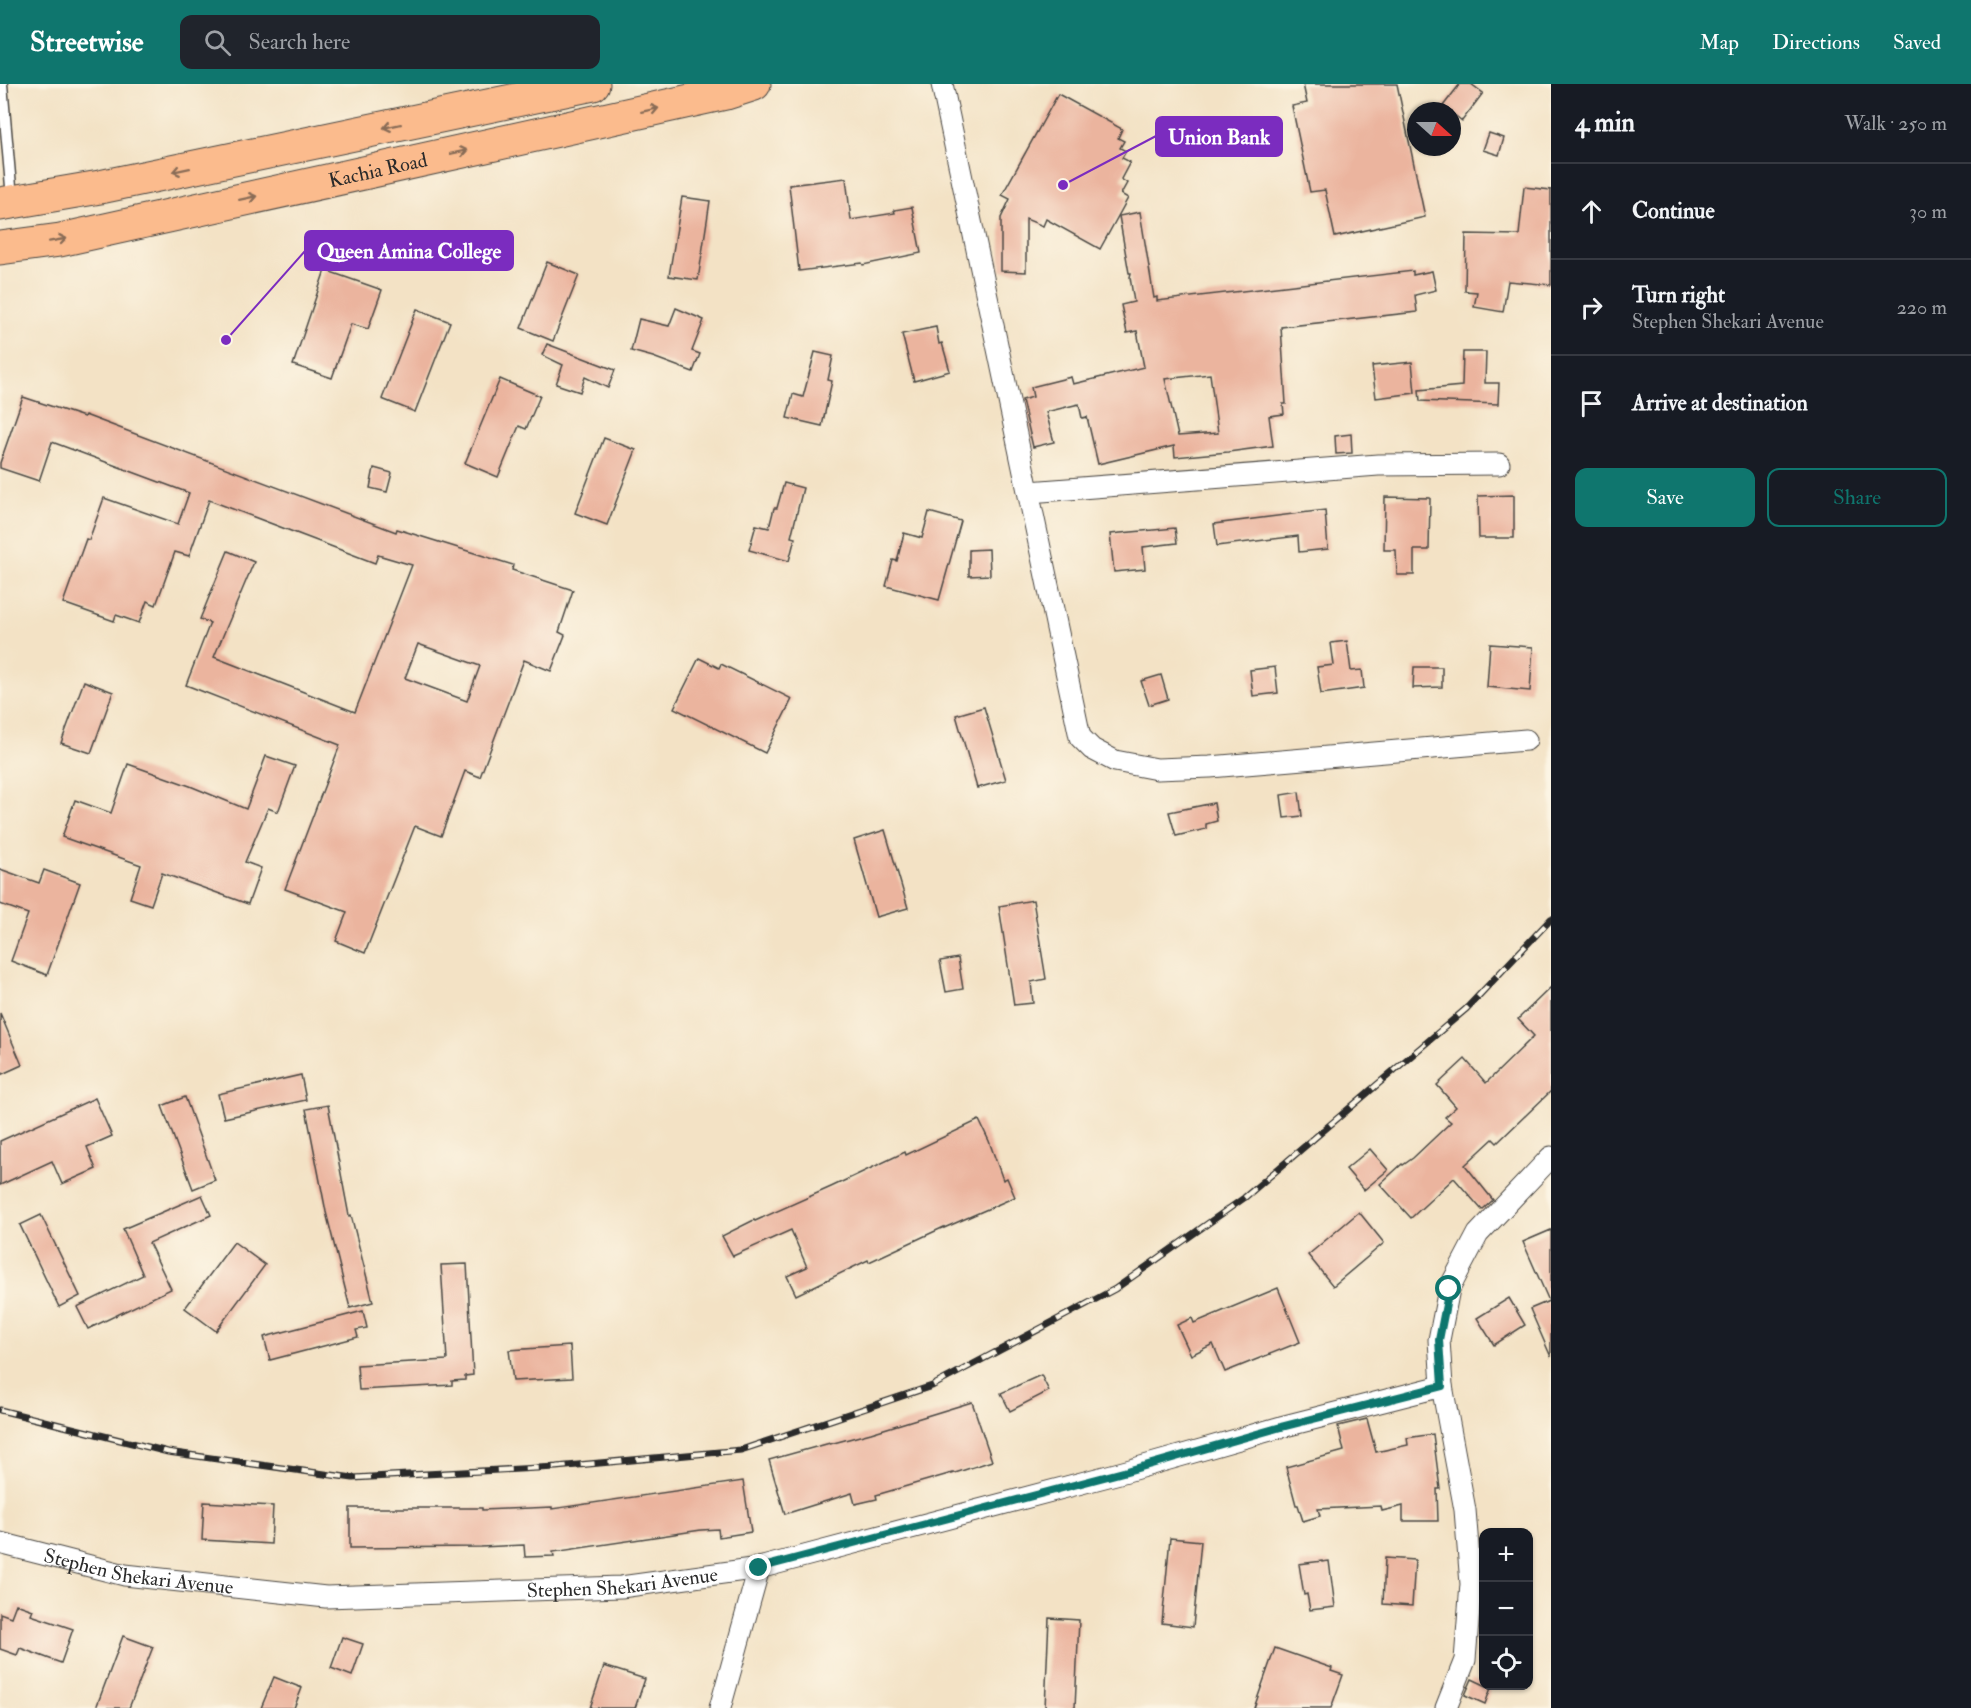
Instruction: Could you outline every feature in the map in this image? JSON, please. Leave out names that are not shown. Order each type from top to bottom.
[{"type":"main road","name":"Kachia Road","points":[[6,203],[100,187],[593,84]]},
{"type":"main road","name":"Kachia Road","points":[[0,248],[60,240],[726,93],[754,84]]},
{"type":"street","points":[[942,84],[1080,737],[1092,749],[1115,761],[1157,769],[1210,767],[1526,740]]},
{"type":"street","points":[[1029,492],[1378,465],[1499,464]]},
{"type":"street","points":[[1446,1708],[1465,1660],[1471,1584],[1465,1510],[1442,1386],[1439,1340],[1449,1289],[1478,1234],[1551,1157]]},
{"type":"street","name":"Stephen Shekari Avenue","points":[[0,1543],[125,1575],[326,1597],[621,1587],[759,1568],[1127,1471],[1281,1427],[1442,1386]]},
{"type":"street","points":[[720,1708],[759,1568]]},
{"type":"lane","points":[[2,84],[6,203]]},
{"type":"building","points":[[1303,84],[1397,84],[1407,132],[1407,156],[1412,156],[1425,217],[1335,237],[1325,190],[1310,192],[1292,106],[1307,103]]},
{"type":"building","points":[[1460,84],[1471,84],[1483,93],[1462,121],[1461,102],[1446,102]]},
{"type":"building","points":[[1058,94],[1122,129],[1118,138],[1124,141],[1120,148],[1126,151],[1122,158],[1130,162],[1121,179],[1127,183],[1121,194],[1128,198],[1100,249],[1046,219],[1043,226],[1026,219],[1026,272],[1001,271],[1001,218],[1010,199],[1002,195]]},
{"type":"building","points":[[1489,133],[1504,138],[1499,155],[1483,150]]},
{"type":"building","points":[[846,178],[851,220],[895,213],[894,210],[912,207],[921,253],[863,265],[862,263],[799,271],[789,185]]},
{"type":"building","points":[[1524,187],[1551,190],[1551,285],[1508,281],[1503,312],[1474,307],[1477,292],[1465,291],[1466,234],[1519,235]]},
{"type":"building","points":[[682,197],[710,201],[698,280],[669,276]]},
{"type":"building","points":[[1140,212],[1154,298],[1157,297],[1157,301],[1413,271],[1413,275],[1432,271],[1436,290],[1415,295],[1417,312],[1281,327],[1286,404],[1283,404],[1284,414],[1269,416],[1273,446],[1175,457],[1174,446],[1098,464],[1087,417],[1082,418],[1079,404],[1046,412],[1054,442],[1033,447],[1022,400],[1033,397],[1031,387],[1071,377],[1073,384],[1144,367],[1137,331],[1127,333],[1121,305],[1134,302],[1131,273],[1129,273],[1119,216]],"holes":[[[1210,374],[1218,433],[1178,436],[1165,379]]]},
{"type":"building","points":[[547,262],[579,275],[553,341],[521,328]]},
{"type":"building","points":[[325,270],[382,290],[368,329],[351,324],[332,378],[293,365]]},
{"type":"building","points":[[676,308],[704,320],[692,351],[700,354],[693,372],[631,351],[639,319],[669,326]]},
{"type":"building","points":[[417,309],[450,322],[415,412],[382,399]]},
{"type":"building","points":[[936,327],[939,344],[942,343],[950,371],[914,381],[902,334]]},
{"type":"building","points":[[547,344],[615,370],[608,388],[585,377],[580,392],[556,384],[563,365],[542,355]]},
{"type":"building","points":[[815,352],[833,356],[828,380],[832,381],[822,426],[787,418],[793,394],[803,397]]},
{"type":"building","points":[[1463,352],[1486,352],[1485,383],[1499,383],[1498,404],[1420,401],[1419,390],[1462,386]]},
{"type":"building","points":[[1412,362],[1415,393],[1376,398],[1372,366]]},
{"type":"building","points":[[500,379],[540,396],[526,429],[519,426],[498,477],[465,463]]},
{"type":"building","points":[[23,397],[84,417],[85,415],[396,532],[397,529],[513,565],[512,570],[573,590],[559,632],[565,635],[551,671],[524,660],[480,777],[465,771],[441,836],[415,826],[365,953],[336,941],[347,912],[285,889],[340,745],[186,685],[210,623],[200,619],[228,551],[254,562],[214,657],[355,712],[412,565],[378,555],[375,563],[209,500],[189,556],[175,552],[156,605],[147,601],[139,623],[116,615],[114,621],[63,603],[86,539],[89,540],[104,498],[178,524],[189,493],[52,442],[39,481],[0,468]],"holes":[[[418,644],[480,666],[467,701],[405,678]]]},
{"type":"building","points":[[1351,434],[1352,453],[1336,454],[1335,436]]},
{"type":"building","points":[[604,438],[636,450],[607,525],[575,513]]},
{"type":"building","points":[[374,468],[392,473],[387,492],[370,488]]},
{"type":"building","points":[[784,483],[803,488],[791,537],[795,538],[789,561],[749,550],[756,525],[769,528]]},
{"type":"building","points":[[1514,495],[1514,538],[1479,538],[1478,496]]},
{"type":"building","points":[[1385,497],[1430,498],[1429,550],[1414,550],[1414,575],[1397,575],[1396,550],[1384,550]]},
{"type":"building","points":[[1325,510],[1328,549],[1299,552],[1298,536],[1217,546],[1214,524]]},
{"type":"building","points":[[929,512],[961,521],[939,600],[886,586],[893,560],[897,561],[904,533],[922,538]]},
{"type":"building","points":[[1175,528],[1177,543],[1143,547],[1145,569],[1114,572],[1110,534]]},
{"type":"building","points":[[989,549],[990,575],[969,576],[969,550]]},
{"type":"building","points":[[1347,641],[1351,671],[1362,670],[1364,688],[1321,694],[1317,667],[1334,665],[1331,643]]},
{"type":"building","points":[[1490,644],[1533,647],[1530,691],[1487,687]]},
{"type":"building","points":[[699,658],[719,668],[721,664],[792,699],[765,753],[674,708]]},
{"type":"building","points":[[1275,667],[1278,693],[1253,696],[1250,670]]},
{"type":"building","points":[[1414,667],[1442,667],[1442,687],[1413,688]]},
{"type":"building","points":[[1161,675],[1168,699],[1149,705],[1141,681]]},
{"type":"building","points":[[84,681],[113,692],[91,753],[61,743]]},
{"type":"building","points":[[984,707],[1006,780],[977,788],[956,715]]},
{"type":"building","points":[[266,756],[295,766],[278,812],[268,808],[245,862],[261,868],[248,904],[162,873],[151,905],[130,898],[141,865],[62,837],[75,800],[111,813],[128,764],[246,809]]},
{"type":"building","points":[[1299,792],[1302,816],[1284,818],[1281,795]]},
{"type":"building","points":[[1214,803],[1217,821],[1206,824],[1206,829],[1176,836],[1169,812]]},
{"type":"building","points":[[885,830],[908,908],[876,917],[854,840]]},
{"type":"building","points":[[0,869],[39,883],[44,870],[80,883],[47,975],[11,961],[28,914],[0,904]]},
{"type":"building","points":[[1033,900],[1046,979],[1031,982],[1033,1003],[1014,1005],[999,906]]},
{"type":"building","points":[[958,958],[963,989],[946,992],[940,961]]},
{"type":"building","points":[[1551,987],[1551,1091],[1497,1143],[1493,1139],[1465,1165],[1493,1200],[1482,1210],[1454,1178],[1411,1218],[1380,1184],[1402,1164],[1413,1158],[1451,1122],[1445,1117],[1456,1107],[1437,1085],[1465,1059],[1486,1083],[1534,1036],[1518,1019]]},
{"type":"building","points":[[0,1013],[22,1065],[0,1075]]},
{"type":"building","points":[[301,1075],[306,1100],[224,1118],[218,1094]]},
{"type":"building","points":[[185,1097],[215,1180],[193,1189],[162,1106]]},
{"type":"building","points":[[95,1098],[112,1136],[87,1147],[96,1169],[62,1184],[52,1161],[0,1185],[0,1141]]},
{"type":"building","points":[[328,1105],[349,1216],[351,1215],[373,1302],[350,1308],[326,1212],[306,1109]]},
{"type":"building","points":[[979,1120],[1003,1180],[1007,1178],[1015,1197],[869,1262],[868,1260],[796,1295],[787,1276],[807,1267],[791,1230],[733,1256],[722,1236],[905,1152],[906,1155]]},
{"type":"building","points":[[1370,1149],[1388,1170],[1364,1190],[1346,1169]]},
{"type":"building","points":[[202,1195],[211,1215],[149,1243],[171,1289],[88,1329],[77,1307],[143,1275],[123,1229]]},
{"type":"building","points":[[1359,1212],[1384,1243],[1333,1286],[1308,1255]]},
{"type":"building","points":[[41,1215],[80,1296],[59,1307],[20,1225]]},
{"type":"building","points":[[1551,1230],[1551,1357],[1530,1309],[1549,1301],[1523,1242]]},
{"type":"building","points":[[234,1242],[265,1265],[216,1331],[185,1308]]},
{"type":"building","points":[[467,1264],[473,1375],[465,1376],[465,1380],[452,1381],[452,1385],[359,1390],[357,1365],[447,1360],[441,1265]]},
{"type":"building","points":[[1278,1288],[1300,1342],[1225,1372],[1213,1344],[1191,1355],[1177,1325],[1192,1318],[1194,1323]]},
{"type":"building","points":[[1509,1298],[1525,1325],[1494,1345],[1477,1318]]},
{"type":"building","points":[[363,1311],[367,1328],[356,1330],[358,1337],[270,1360],[264,1337]]},
{"type":"building","points":[[570,1346],[572,1378],[513,1381],[509,1350]]},
{"type":"building","points":[[1041,1375],[1049,1391],[1010,1411],[1001,1393]]},
{"type":"building","points":[[972,1402],[992,1461],[876,1495],[877,1499],[855,1504],[852,1493],[785,1514],[769,1460],[871,1433]]},
{"type":"building","points":[[1367,1419],[1376,1452],[1408,1445],[1407,1438],[1433,1434],[1440,1489],[1437,1489],[1438,1521],[1403,1521],[1403,1506],[1382,1511],[1381,1506],[1318,1509],[1320,1516],[1303,1521],[1298,1505],[1296,1505],[1286,1467],[1344,1451],[1338,1426]]},
{"type":"building","points":[[743,1481],[751,1532],[719,1537],[718,1529],[701,1530],[553,1552],[554,1556],[525,1557],[524,1545],[350,1548],[350,1508],[482,1508],[482,1510],[552,1507],[552,1509]]},
{"type":"building","points":[[204,1502],[273,1506],[271,1544],[202,1540]]},
{"type":"building","points":[[1170,1538],[1201,1541],[1193,1627],[1162,1623]]},
{"type":"building","points":[[1385,1558],[1415,1560],[1412,1606],[1383,1604]]},
{"type":"building","points":[[1329,1561],[1335,1607],[1310,1610],[1307,1594],[1304,1595],[1299,1564]]},
{"type":"building","points":[[16,1604],[33,1610],[31,1615],[73,1629],[61,1663],[20,1648],[17,1655],[0,1649],[0,1613],[11,1617]]},
{"type":"building","points":[[1049,1618],[1079,1620],[1075,1708],[1045,1708]]},
{"type":"building","points":[[123,1636],[153,1647],[129,1708],[96,1708]]},
{"type":"building","points":[[342,1637],[363,1644],[352,1676],[331,1668]]},
{"type":"building","points":[[1275,1648],[1332,1668],[1331,1671],[1343,1675],[1331,1708],[1254,1708]]},
{"type":"building","points":[[604,1666],[645,1679],[635,1708],[590,1708]]},
{"type":"building","points":[[274,1677],[302,1688],[294,1708],[261,1708]]},
{"type":"building","points":[[1472,1679],[1479,1682],[1479,1690],[1490,1690],[1485,1704],[1465,1695]]},
{"type":"railway","points":[[0,1410],[168,1452],[353,1478],[556,1467],[741,1450],[932,1386],[1115,1289],[1244,1198],[1466,1009],[1551,919]]},
{"type":"place","name":"Union Bank","points":[[1063,185]]},
{"type":"place","name":"Queen Amina College","points":[[226,340]]},
{"type":"route","points":[[759,1568],[1127,1471],[1281,1427],[1442,1386],[1439,1340],[1449,1289]]}]
